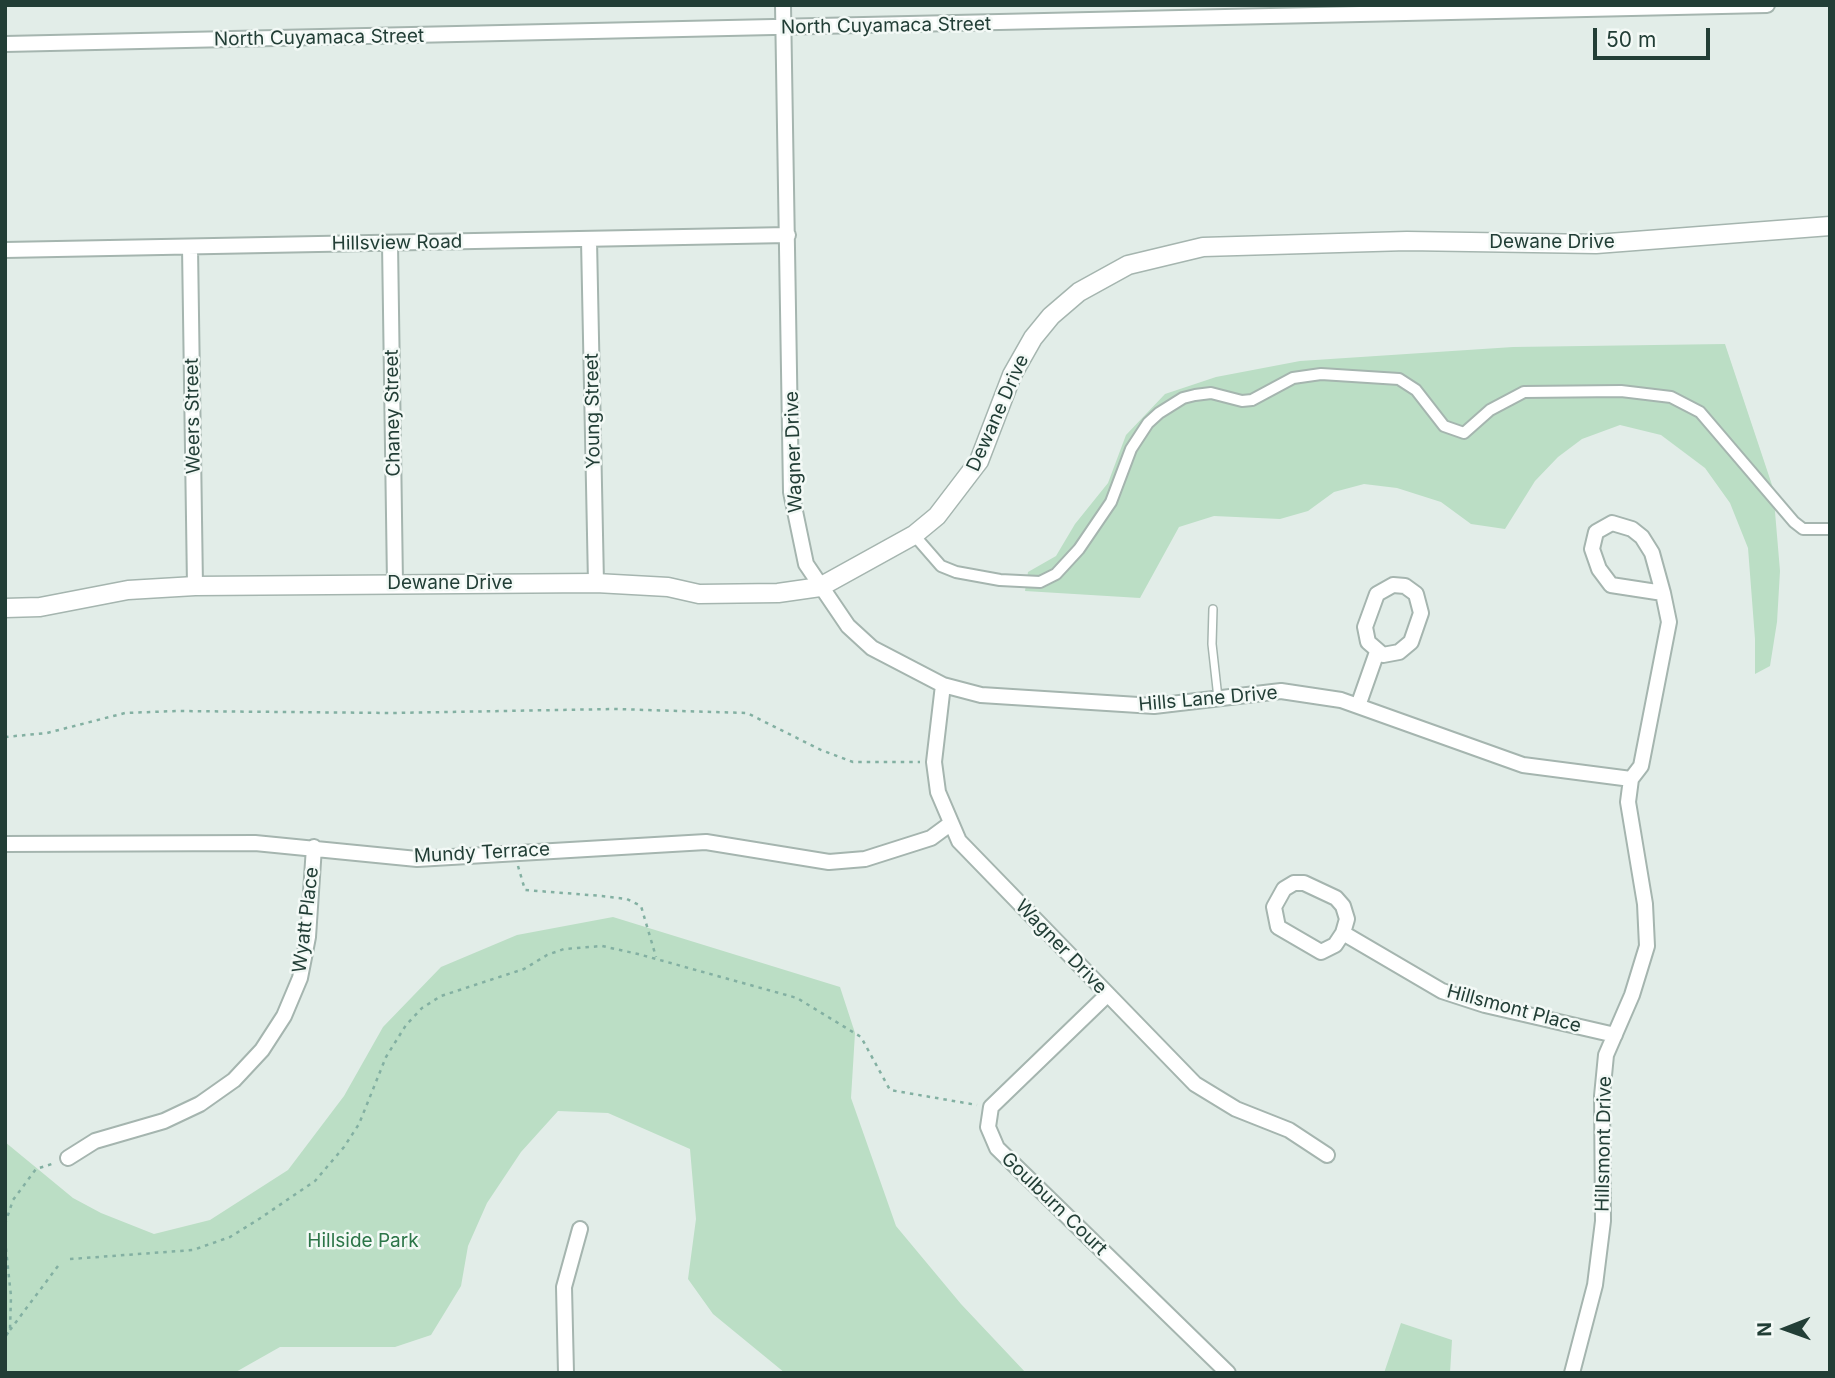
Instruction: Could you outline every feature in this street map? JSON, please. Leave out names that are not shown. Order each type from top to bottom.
[{"type":"street","name":"Wagner Drive","points":[[783,5],[791,492],[806,564],[848,626],[872,648],[943,685],[934,762],[938,792],[959,841],[1195,1084],[1236,1110],[1289,1130],[1327,1155]]},
{"type":"street","name":"North Cuyamaca Street","points":[[5,44],[784,29],[1767,5]]},
{"type":"street","name":"Dewane Drive","points":[[5,608],[40,607],[128,590],[195,586],[596,583],[668,587],[699,594],[778,593],[820,587],[914,535],[944,509],[974,470],[1016,368],[1042,327],[1079,292],[1134,264],[1203,247],[1407,241],[1596,244],[1830,226]]},
{"type":"street","name":"Hillsview Road","points":[[5,250],[788,234]]},
{"type":"street","name":"Young Street","points":[[589,240],[596,583]]},
{"type":"street","name":"Chaney Street","points":[[390,243],[395,583]]},
{"type":"street","name":"Weers Street","points":[[190,247],[195,586]]},
{"type":"street","points":[[914,535],[941,566],[956,572],[1000,580],[1040,582],[1056,575],[1079,549],[1111,502],[1131,449],[1148,423],[1159,413],[1183,398],[1211,393],[1242,401],[1252,400],[1293,377],[1321,374],[1399,379],[1416,390],[1444,426],[1464,433],[1490,410],[1524,392],[1621,391],[1671,397],[1700,412],[1794,522],[1803,529],[1830,529]]},
{"type":"street","name":"Hillsmont Drive","points":[[1572,1373],[1595,1285],[1603,1221],[1602,1096],[1606,1055],[1632,995],[1647,946],[1645,904],[1628,802],[1631,779],[1641,766],[1670,622],[1663,593],[1652,553],[1642,537],[1632,529],[1612,523],[1596,532],[1592,549],[1599,569],[1611,585],[1663,593]]},
{"type":"street","points":[[1393,585],[1405,586],[1416,594],[1421,606],[1415,635],[1399,652],[1383,655],[1377,652],[1366,635],[1366,620],[1381,590],[1393,585]]},
{"type":"street","points":[[1358,706],[1377,652]]},
{"type":"street","name":"Hills Lane Drive","points":[[943,685],[981,695],[1085,704],[1153,705],[1280,691],[1341,700],[1523,765],[1631,779]]},
{"type":"street","name":"Mundy Terrace","points":[[5,844],[255,843],[417,859],[706,842],[830,862],[864,859],[931,838],[950,824]]},
{"type":"street","name":"Wyatt Place","points":[[68,1158],[95,1141],[164,1121],[201,1104],[234,1080],[262,1050],[284,1016],[300,978],[308,937],[314,847]]},
{"type":"street","points":[[1294,883],[1304,883],[1336,898],[1343,906],[1347,919],[1343,933],[1335,944],[1321,951],[1278,927],[1274,907],[1284,889],[1294,883]]},
{"type":"street","name":"Hillsmont Place","points":[[1343,933],[1442,991],[1485,1006],[1615,1035]]},
{"type":"street","points":[[991,1107],[1107,995]]},
{"type":"street","name":"Goulburn Court","points":[[991,1107],[988,1127],[997,1148],[1228,1373]]},
{"type":"street","points":[[566,1373],[564,1287],[580,1229]]},
{"type":"lane","points":[[1213,609],[1212,644],[1218,698]]},
{"type":"path","points":[[5,737],[47,733],[125,713],[176,710],[392,713],[614,709],[747,713],[821,750],[853,762],[934,762]]},
{"type":"path","points":[[514,853],[525,890],[627,899],[641,906],[656,958]]},
{"type":"path","points":[[70,1259],[193,1250],[230,1237],[315,1181],[344,1147],[359,1124],[386,1057],[406,1025],[441,996],[524,970],[547,955],[564,949],[602,946],[656,958],[797,998],[861,1037],[890,1090],[991,1107]]},
{"type":"path","points":[[5,1224],[13,1200],[36,1169],[68,1158]]},
{"type":"path","points":[[5,1240],[11,1296],[10,1331]]},
{"type":"path","points":[[5,1337],[61,1262]]},
{"type":"green space","points":[[1725,344],[1773,488],[1780,571],[1777,622],[1770,666],[1755,674],[1748,548],[1730,503],[1705,468],[1661,435],[1620,425],[1582,439],[1558,457],[1535,481],[1505,529],[1471,524],[1441,502],[1397,488],[1364,484],[1334,492],[1308,511],[1280,519],[1214,516],[1179,527],[1140,598],[1025,591],[1028,572],[1056,556],[1075,524],[1108,483],[1126,435],[1165,394],[1216,377],[1300,361],[1513,347]]},
{"type":"green space","name":"Hillside Park","points":[[613,917],[840,987],[855,1033],[851,1098],[896,1226],[961,1304],[1026,1373],[785,1373],[713,1314],[688,1279],[696,1219],[690,1149],[608,1113],[558,1111],[521,1152],[487,1203],[468,1246],[461,1286],[431,1335],[395,1347],[280,1347],[234,1373],[5,1373],[5,1142],[73,1198],[101,1213],[154,1234],[210,1220],[288,1170],[344,1096],[383,1027],[441,967],[517,935]]},
{"type":"green space","points":[[1401,1323],[1452,1340],[1450,1373],[1384,1373]]}]
